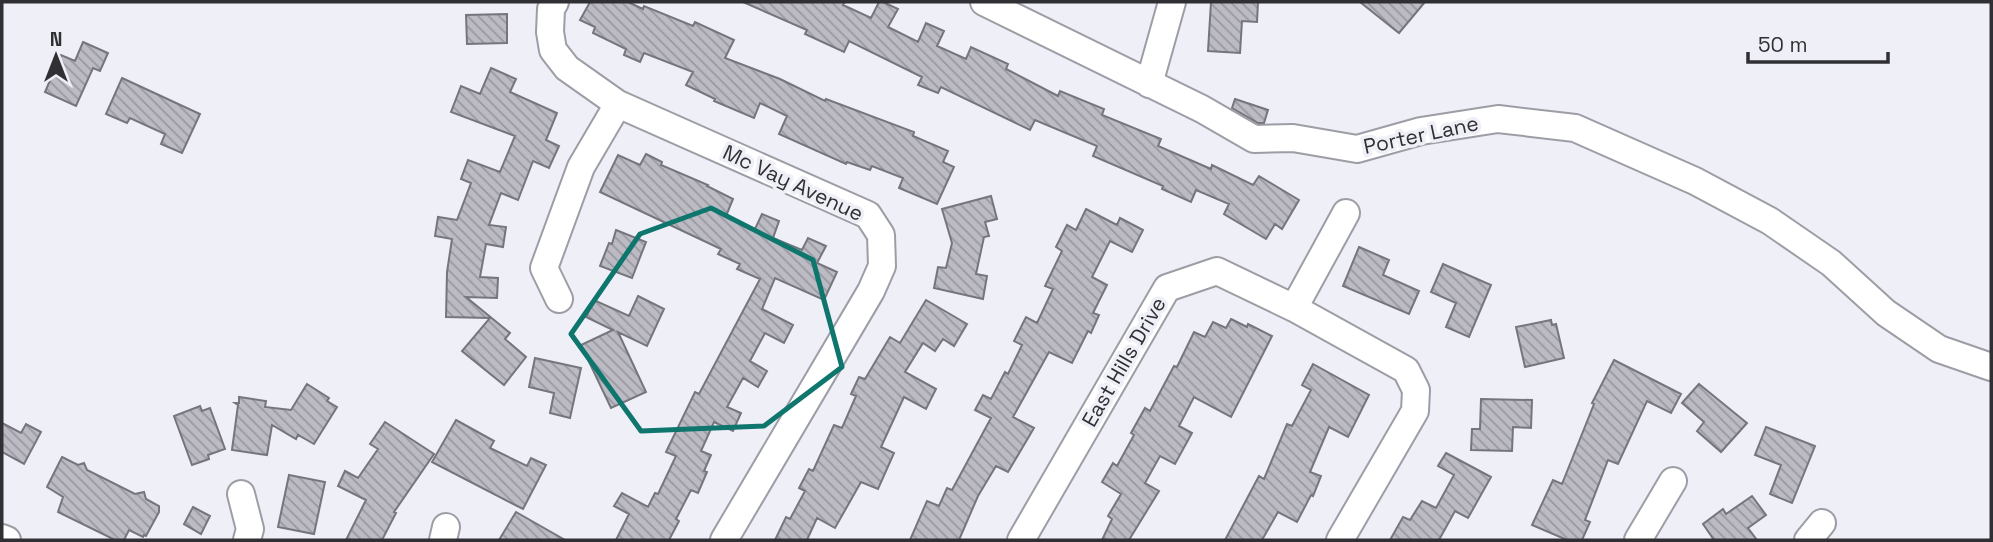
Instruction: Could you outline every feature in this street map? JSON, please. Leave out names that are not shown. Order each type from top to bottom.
[{"type":"street","name":"Mc Vay Avenue","points":[[555,2],[551,9],[550,32],[553,50],[567,68],[618,104],[868,215],[881,235],[881,266],[871,291],[724,540]]},
{"type":"street","name":"Porter Lane","points":[[984,2],[1202,109],[1254,139],[1293,138],[1357,149],[1421,131],[1498,119],[1575,128],[1695,181],[1770,221],[1831,263],[1886,313],[1939,349],[1991,367]]},
{"type":"street","points":[[1149,84],[1172,2]]},
{"type":"street","points":[[559,299],[544,268],[581,167],[618,104]]},
{"type":"street","points":[[1294,308],[1346,213]]},
{"type":"street","name":"East Hills Drive","points":[[1021,540],[1167,288],[1217,271],[1294,308],[1406,370],[1416,390],[1415,411],[1340,540]]},
{"type":"street","points":[[1638,540],[1673,481]]},
{"type":"street","points":[[241,494],[250,530],[247,540]]},
{"type":"street","points":[[2,538],[7,540]]},
{"type":"highlighted area","points":[[711,208],[813,260],[842,367],[764,426],[641,431],[571,334],[640,234]]},
{"type":"building","points":[[590,2],[628,2],[693,26],[695,22],[734,40],[725,58],[780,79],[825,101],[826,99],[914,132],[913,136],[948,151],[943,162],[954,167],[937,204],[899,188],[903,178],[872,166],[870,170],[847,162],[846,164],[779,134],[787,116],[760,103],[754,118],[714,101],[715,99],[686,85],[693,72],[644,53],[640,62],[624,55],[626,49],[593,33],[595,27],[580,20]]},
{"type":"building","points":[[743,2],[845,2],[843,5],[871,18],[879,2],[883,2],[898,9],[888,27],[918,42],[926,23],[944,31],[937,46],[966,59],[971,47],[1008,64],[1006,69],[1058,96],[1060,91],[1104,109],[1102,115],[1161,139],[1158,146],[1211,169],[1212,165],[1253,185],[1259,176],[1299,200],[1282,229],[1275,224],[1266,239],[1224,214],[1229,204],[1196,190],[1191,202],[1162,189],[1163,186],[1093,156],[1097,146],[1035,120],[1030,130],[941,87],[938,93],[918,85],[922,77],[849,41],[844,52],[805,34],[807,30]]},
{"type":"building","points":[[1211,2],[1258,2],[1257,22],[1242,21],[1240,53],[1208,51]]},
{"type":"building","points":[[1360,2],[1425,2],[1399,33]]},
{"type":"building","points":[[507,14],[507,43],[467,44],[466,15]]},
{"type":"building","points":[[83,42],[108,53],[100,71],[93,68],[76,106],[45,92],[61,55],[75,61]]},
{"type":"building","points":[[491,68],[516,79],[510,92],[557,113],[546,140],[559,146],[549,168],[533,161],[518,200],[501,193],[489,225],[506,227],[503,247],[486,244],[480,277],[498,278],[497,298],[466,297],[510,333],[505,339],[526,357],[504,385],[462,351],[490,318],[446,317],[447,272],[452,239],[435,236],[438,217],[457,220],[471,183],[461,179],[468,160],[500,172],[515,136],[451,112],[461,86],[480,94]]},
{"type":"building","points":[[122,78],[200,114],[182,153],[161,144],[165,134],[130,118],[127,123],[106,114]]},
{"type":"building","points":[[1235,99],[1268,110],[1264,123],[1258,123],[1232,108]]},
{"type":"building","points":[[646,154],[662,162],[661,165],[733,199],[726,216],[755,229],[762,214],[779,221],[773,238],[802,250],[808,238],[826,246],[817,263],[837,272],[824,300],[775,278],[762,309],[793,325],[784,343],[765,333],[750,361],[767,371],[758,387],[743,378],[727,407],[741,413],[733,431],[714,422],[701,451],[711,455],[698,493],[691,490],[669,540],[616,540],[629,514],[614,506],[622,493],[648,507],[655,493],[658,494],[676,456],[666,452],[695,392],[699,394],[760,279],[737,269],[740,264],[718,254],[721,249],[600,192],[618,155],[640,165]]},
{"type":"building","points":[[991,196],[997,219],[985,222],[989,236],[984,237],[976,274],[987,276],[983,299],[934,288],[938,267],[946,268],[952,243],[942,209]]},
{"type":"building","points":[[1086,209],[1117,225],[1120,218],[1143,230],[1132,252],[1110,241],[1092,277],[1107,285],[1093,313],[1099,315],[1091,333],[1088,331],[1072,363],[1049,352],[1013,417],[1034,428],[1008,472],[996,466],[978,496],[959,540],[910,540],[927,501],[939,506],[947,488],[952,490],[991,418],[975,410],[983,395],[991,399],[1005,372],[1008,374],[1022,345],[1014,341],[1026,317],[1037,323],[1053,289],[1045,286],[1062,251],[1056,247],[1067,225],[1076,230]]},
{"type":"building","points":[[616,230],[646,242],[632,278],[600,266]]},
{"type":"building","points":[[1359,247],[1389,260],[1383,275],[1419,291],[1409,314],[1343,286]]},
{"type":"building","points":[[1443,264],[1491,285],[1469,337],[1446,327],[1456,303],[1431,292]]},
{"type":"building","points":[[638,296],[664,309],[647,346],[618,332],[646,392],[611,408],[581,345],[613,330],[586,317],[594,300],[629,316]]},
{"type":"building","points":[[926,300],[967,324],[954,346],[943,339],[935,351],[923,343],[905,372],[936,389],[926,409],[904,397],[881,447],[894,453],[878,489],[861,482],[835,528],[817,518],[807,540],[775,540],[786,517],[790,519],[805,491],[799,488],[809,469],[813,471],[834,425],[842,428],[856,396],[851,394],[859,377],[865,379],[890,337],[900,343]]},
{"type":"building","points":[[1231,319],[1272,336],[1231,417],[1194,397],[1179,426],[1192,433],[1175,464],[1160,456],[1145,483],[1159,491],[1129,540],[1102,540],[1112,519],[1108,516],[1121,494],[1102,482],[1113,463],[1117,466],[1145,408],[1150,411],[1174,366],[1177,367],[1194,332],[1205,337],[1213,322],[1226,328]]},
{"type":"building","points":[[1551,320],[1552,325],[1556,324],[1564,358],[1525,367],[1516,327]]},
{"type":"building","points":[[535,358],[581,368],[570,418],[550,413],[554,393],[529,387]]},
{"type":"building","points":[[1614,360],[1681,394],[1671,413],[1647,401],[1618,464],[1608,460],[1585,520],[1590,522],[1582,540],[1567,540],[1532,525],[1553,480],[1562,484],[1594,404],[1592,403]]},
{"type":"building","points":[[1313,364],[1369,395],[1348,437],[1329,427],[1310,472],[1321,476],[1313,496],[1311,495],[1297,522],[1278,512],[1262,540],[1225,540],[1259,476],[1264,479],[1287,424],[1292,426],[1311,390],[1302,385]]},
{"type":"building","points":[[307,384],[329,398],[327,401],[337,407],[314,444],[298,435],[296,439],[272,425],[267,455],[232,450],[238,405],[235,403],[239,403],[239,397],[266,401],[265,407],[291,410]]},
{"type":"building","points":[[1699,384],[1747,423],[1721,452],[1697,431],[1704,422],[1682,403]]},
{"type":"building","points":[[1481,399],[1532,400],[1531,428],[1513,427],[1512,451],[1471,450],[1472,429],[1480,429]]},
{"type":"building","points":[[200,406],[202,411],[210,408],[225,449],[192,465],[174,416]]},
{"type":"building","points":[[456,420],[494,441],[490,448],[527,466],[531,458],[546,465],[523,509],[432,462]]},
{"type":"building","points":[[385,422],[434,454],[394,512],[396,513],[382,540],[346,540],[366,500],[338,486],[345,471],[358,478],[378,449],[370,444]]},
{"type":"building","points":[[2,423],[21,433],[26,424],[41,432],[24,464],[2,452]]},
{"type":"building","points":[[1766,427],[1815,446],[1792,503],[1770,494],[1781,465],[1755,455]]},
{"type":"building","points":[[1446,453],[1491,477],[1468,518],[1455,511],[1439,540],[1390,540],[1403,517],[1410,520],[1422,501],[1436,508],[1454,475],[1438,466]]},
{"type":"building","points":[[62,457],[78,465],[84,463],[87,470],[135,494],[144,492],[146,499],[159,506],[159,512],[146,536],[129,530],[124,540],[115,540],[58,512],[63,497],[47,487]]},
{"type":"building","points":[[289,475],[325,482],[314,534],[278,527]]},
{"type":"building","points":[[1752,496],[1766,515],[1748,528],[1757,540],[1714,540],[1703,524],[1723,509],[1726,514]]},
{"type":"building","points":[[193,507],[210,516],[201,534],[184,524]]},
{"type":"building","points":[[516,512],[565,540],[499,540]]}]
